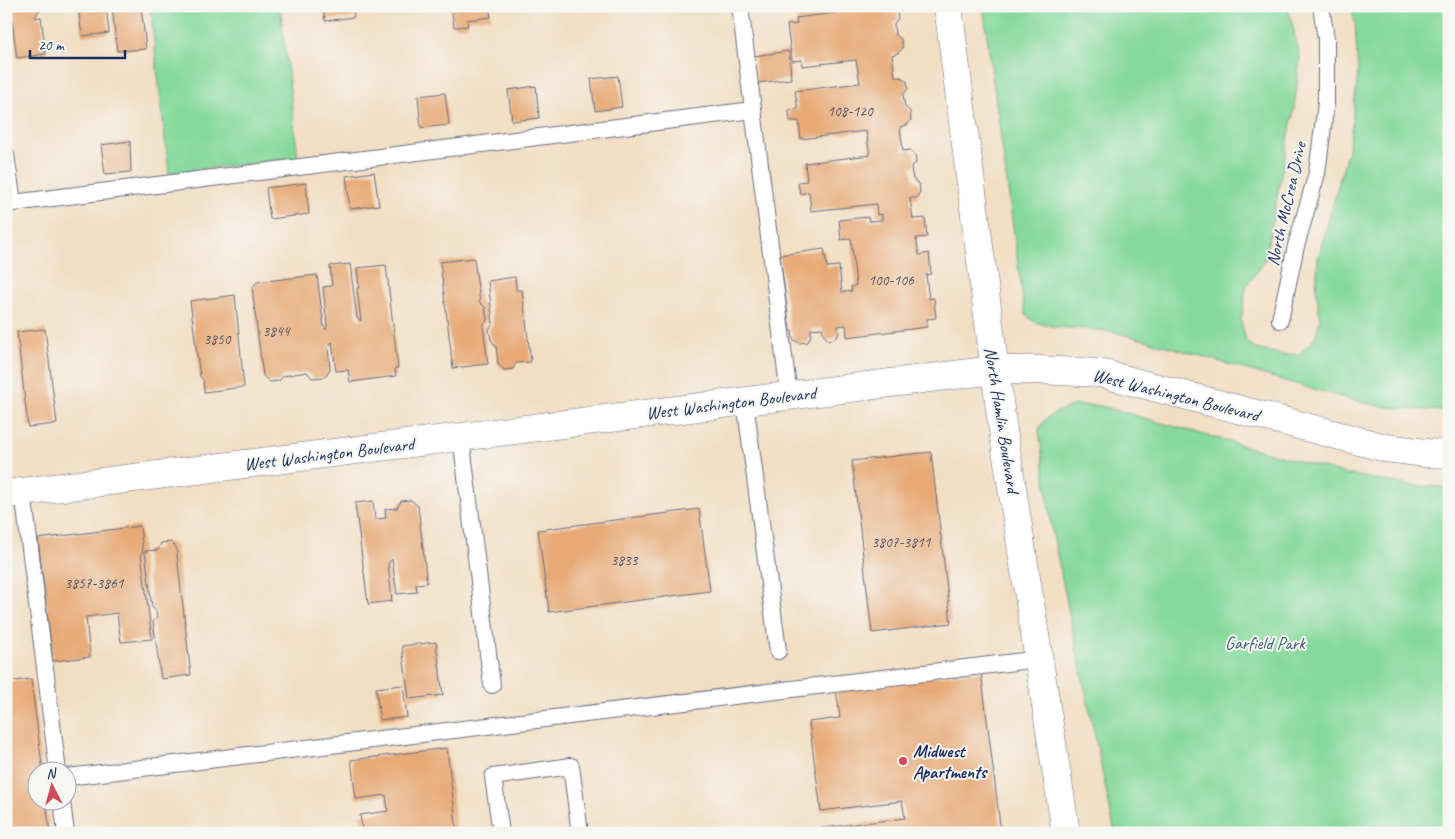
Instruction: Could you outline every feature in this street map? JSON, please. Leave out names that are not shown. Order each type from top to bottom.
[{"type":"street","name":"North Hamlin Boulevard","points":[[948,6],[994,370],[1066,833]]},
{"type":"street","name":"West Washington Boulevard","points":[[15,493],[994,370],[1100,373],[1386,448],[1426,454],[1449,454]]},
{"type":"lane","points":[[740,6],[789,396]]},
{"type":"lane","name":"North McCrea Drive","points":[[1280,320],[1296,246],[1318,164],[1326,103],[1326,39],[1321,6]]},
{"type":"lane","points":[[6,155],[13,203],[753,110]]},
{"type":"lane","points":[[745,402],[778,650]]},
{"type":"lane","points":[[461,437],[492,685]]},
{"type":"lane","points":[[15,493],[56,762]]},
{"type":"lane","points":[[78,776],[1039,659]]},
{"type":"lane","points":[[501,833],[493,777],[571,766],[580,833]]},
{"type":"lane","points":[[63,812],[66,833]]},
{"type":"green space","points":[[150,6],[280,6],[298,158],[169,173]]},
{"type":"green space","points":[[983,6],[1288,6],[1300,57],[1294,109],[1265,259],[1246,287],[1241,321],[1246,340],[1256,349],[1284,355],[1301,353],[1315,338],[1320,319],[1316,287],[1318,258],[1349,146],[1358,73],[1355,22],[1351,6],[1449,6],[1449,411],[1419,410],[1370,404],[1118,333],[1045,325],[1028,317],[1024,308]]},
{"type":"green space","name":"Garfield Park","points":[[1076,405],[1101,406],[1345,474],[1414,486],[1449,487],[1449,833],[1115,833],[1052,530],[1039,430],[1049,416]]},
{"type":"building","points":[[10,6],[41,6],[35,18],[41,17],[46,54],[17,58]]},
{"type":"building","points":[[78,6],[106,6],[109,33],[82,36]]},
{"type":"building","points":[[112,6],[141,6],[146,49],[117,51]]},
{"type":"building","points":[[323,6],[353,6],[354,17],[325,21]]},
{"type":"building","points":[[451,6],[489,6],[491,17],[467,20],[468,26],[454,27]]},
{"type":"building","points":[[850,6],[893,6],[897,10],[898,18],[894,24],[895,34],[901,39],[903,48],[898,53],[892,55],[895,77],[901,77],[907,81],[908,89],[903,95],[905,107],[910,111],[911,120],[907,125],[900,127],[903,151],[910,150],[915,154],[916,163],[911,167],[913,179],[919,184],[920,192],[916,198],[910,198],[913,219],[925,218],[927,237],[916,238],[919,255],[929,253],[931,274],[926,275],[929,299],[934,298],[936,318],[927,319],[927,327],[847,337],[846,325],[838,326],[839,334],[835,338],[828,340],[822,328],[811,329],[808,342],[799,343],[793,339],[792,331],[790,331],[780,255],[824,249],[827,267],[839,266],[842,292],[852,291],[851,287],[856,285],[851,238],[841,240],[839,220],[868,217],[869,221],[882,220],[882,214],[877,215],[876,204],[811,211],[809,192],[800,194],[798,182],[807,181],[805,163],[870,155],[866,131],[801,139],[799,121],[790,121],[789,110],[798,109],[795,91],[860,83],[856,60],[802,66],[802,60],[792,61],[787,25],[797,24],[796,18],[850,11]]},
{"type":"building","points":[[789,51],[791,79],[757,83],[754,56]]},
{"type":"building","points":[[618,76],[622,107],[595,111],[591,79]]},
{"type":"building","points":[[536,86],[539,118],[512,121],[508,90]]},
{"type":"building","points":[[445,93],[449,125],[421,128],[418,96]]},
{"type":"building","points":[[130,141],[131,172],[105,174],[101,145]]},
{"type":"building","points":[[374,172],[379,205],[350,209],[346,176]]},
{"type":"building","points":[[306,183],[309,214],[270,219],[266,188]]},
{"type":"building","points":[[474,258],[480,303],[485,307],[487,320],[483,325],[488,364],[453,368],[440,262]]},
{"type":"building","points":[[350,264],[357,318],[361,321],[357,288],[359,288],[357,268],[386,265],[398,368],[395,368],[396,376],[350,382],[348,370],[336,371],[332,342],[328,347],[330,369],[325,377],[312,378],[307,372],[283,376],[279,381],[270,382],[263,376],[252,288],[257,282],[317,275],[324,328],[326,330],[323,287],[332,286],[330,266]]},
{"type":"building","points":[[515,277],[516,290],[522,290],[531,362],[516,363],[513,369],[504,370],[498,364],[496,346],[491,340],[489,329],[493,324],[488,281]]},
{"type":"building","points":[[235,295],[244,387],[204,392],[203,379],[200,377],[190,301]]},
{"type":"building","points":[[45,329],[57,424],[28,427],[17,332]]},
{"type":"building","points":[[931,452],[951,623],[872,633],[852,461]]},
{"type":"building","points":[[411,500],[418,506],[427,583],[416,584],[417,592],[397,594],[392,559],[388,564],[392,601],[368,604],[355,503],[373,501],[375,519],[386,518],[385,509],[397,508],[401,501]]},
{"type":"building","points":[[699,509],[710,591],[549,612],[538,530]]},
{"type":"building","points":[[140,526],[143,553],[141,553],[152,639],[121,642],[117,613],[86,617],[90,657],[53,661],[38,539]]},
{"type":"building","points":[[171,542],[176,547],[191,675],[161,679],[153,621],[157,618],[156,611],[152,607],[145,551],[158,550],[161,543]]},
{"type":"building","points":[[436,642],[443,695],[409,699],[402,646]]},
{"type":"building","name":"Midwest Apartments","points":[[981,671],[1001,833],[816,833],[815,829],[905,818],[902,801],[821,811],[809,722],[840,718],[836,689]]},
{"type":"building","points":[[31,679],[42,762],[28,762],[28,812],[47,812],[50,833],[6,833],[6,682]]},
{"type":"building","points":[[403,685],[407,717],[380,720],[376,688]]},
{"type":"building","points":[[447,748],[457,833],[363,833],[360,815],[388,811],[386,795],[356,799],[351,760]]},
{"type":"place","name":"Midwest Apartments","points":[[903,761]]}]
